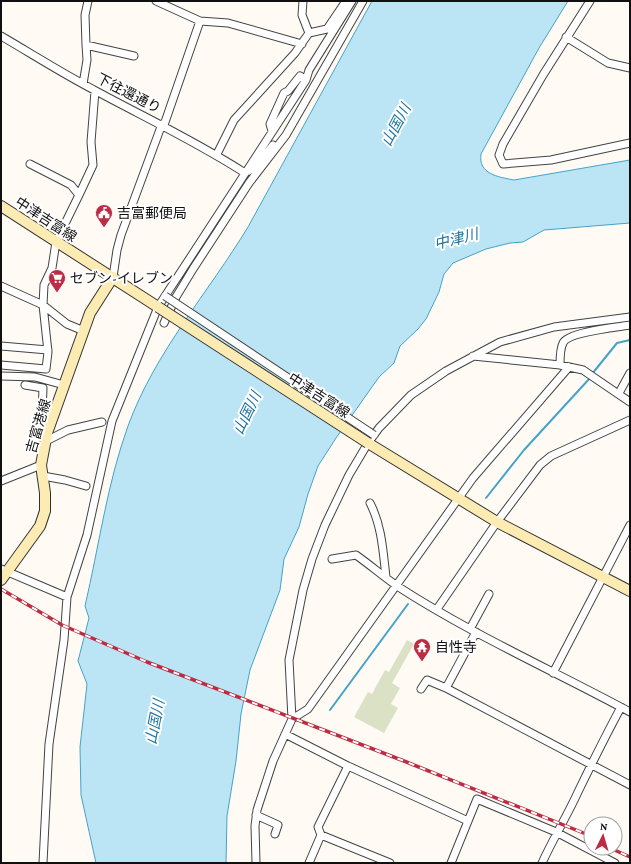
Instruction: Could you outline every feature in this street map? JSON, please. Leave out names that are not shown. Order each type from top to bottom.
[{"type":"main road","name":"中津吉富線","points":[[1,206],[158,307],[371,439],[497,522],[630,592]]},
{"type":"main road","name":"吉富港線","points":[[2,574],[23,552],[40,526],[45,511],[41,465],[52,419],[90,313],[113,277]]},
{"type":"street","points":[[83,84],[87,60],[85,15],[88,1]]},
{"type":"street","points":[[156,1],[200,21],[228,23],[302,44]]},
{"type":"street","points":[[303,1],[302,15],[309,33]]},
{"type":"street","points":[[43,863],[49,744],[64,640],[67,597],[87,535],[112,421],[158,307],[306,80],[309,70],[346,1]]},
{"type":"street","points":[[309,33],[329,31],[352,1]]},
{"type":"street","points":[[164,323],[176,297],[193,269],[249,183],[286,135],[363,1]]},
{"type":"street","points":[[590,1],[566,37],[503,144],[499,155],[503,164],[552,160],[630,143]]},
{"type":"street","points":[[113,277],[121,235],[163,125],[200,21]]},
{"type":"street","points":[[217,154],[234,120],[295,53],[309,33]]},
{"type":"street","name":"下往還通り","points":[[1,36],[95,91],[217,154],[249,183]]},
{"type":"street","points":[[566,37],[608,63],[630,68]]},
{"type":"street","points":[[86,45],[134,56]]},
{"type":"street","points":[[309,70],[318,80]]},
{"type":"street","points":[[272,130],[270,124],[284,93],[288,91],[300,76],[306,80]]},
{"type":"street","points":[[1,365],[46,369],[48,350],[43,305],[44,284],[52,268],[56,242],[93,165],[91,142],[95,91]]},
{"type":"street","points":[[243,176],[259,164],[297,116]]},
{"type":"street","points":[[30,164],[71,185],[78,196]]},
{"type":"street","points":[[1,286],[43,305],[67,324],[84,331]]},
{"type":"street","points":[[165,296],[371,439]]},
{"type":"street","points":[[256,863],[256,815],[273,761],[292,719],[289,660],[303,590],[312,559],[325,525],[349,475],[371,439],[411,395],[473,356],[500,342],[554,327],[630,317]]},
{"type":"street","points":[[560,365],[563,343],[567,338],[593,331],[630,325]]},
{"type":"street","points":[[1,346],[48,350]]},
{"type":"street","points":[[473,356],[560,365],[583,370],[630,402]]},
{"type":"street","points":[[292,719],[308,709],[460,499],[473,478],[508,435],[569,367]]},
{"type":"street","points":[[618,393],[630,373]]},
{"type":"street","points":[[1,376],[35,377],[64,385]]},
{"type":"street","points":[[24,385],[43,388],[42,414],[52,419]]},
{"type":"street","points":[[437,610],[497,522],[540,465],[551,456],[630,420]]},
{"type":"street","points":[[46,441],[68,430],[102,422]]},
{"type":"street","points":[[1,481],[41,465]]},
{"type":"street","points":[[43,476],[86,486]]},
{"type":"street","points":[[370,503],[376,514],[382,538],[386,577]]},
{"type":"street","points":[[553,673],[630,525]]},
{"type":"street","points":[[332,559],[356,555],[397,586],[437,610],[553,673],[630,712]]},
{"type":"street","points":[[2,574],[67,597]]},
{"type":"street","points":[[446,688],[489,594]]},
{"type":"street","points":[[421,689],[427,680],[446,688],[630,785]]},
{"type":"street","points":[[542,863],[556,832],[578,793],[590,765],[621,707]]},
{"type":"street","points":[[285,734],[348,766],[468,821]]},
{"type":"street","points":[[309,863],[321,835],[318,827],[348,766]]},
{"type":"street","points":[[451,863],[478,799],[556,832],[615,863]]},
{"type":"street","points":[[256,815],[278,825],[274,834]]},
{"type":"street","points":[[321,835],[390,863]]},
{"type":"green space","points":[[407,640],[414,644],[392,683],[400,688],[391,704],[398,708],[384,733],[354,717],[368,692],[372,694],[385,670],[389,672]]},
{"type":"water","points":[[372,1],[568,1],[539,48],[481,154],[481,161],[486,170],[490,173],[514,180],[630,160],[630,223],[544,230],[523,242],[510,243],[486,249],[453,263],[444,274],[439,292],[426,319],[400,346],[394,363],[379,377],[318,466],[308,494],[299,527],[284,559],[280,590],[250,670],[241,714],[236,761],[227,816],[226,863],[96,863],[81,795],[80,747],[87,684],[78,661],[89,618],[85,606],[109,493],[114,470],[128,426],[139,399],[167,348],[248,227]]},
{"type":"waterway","points":[[592,374],[617,343],[630,340]]},
{"type":"waterway","points":[[486,498],[524,450],[590,378]]},
{"type":"waterway","points":[[330,710],[408,604]]},
{"type":"railway","points":[[1,589],[62,625],[147,662],[404,761],[583,833]]},
{"type":"railway","points":[[623,854],[630,857]]},
{"type":"place","name":"吉富郵便局","points":[[104,228]]},
{"type":"place","name":"セブン-イレブン","points":[[57,293]]},
{"type":"place","name":"自性寺","points":[[422,662]]},
{"type":"water label","name":"山国川","points":[[396,125]]},
{"type":"water label","name":"中津川","points":[[456,239]]},
{"type":"water label","name":"山国川","points":[[247,413]]},
{"type":"water label","name":"山国川","points":[[155,722]]}]
